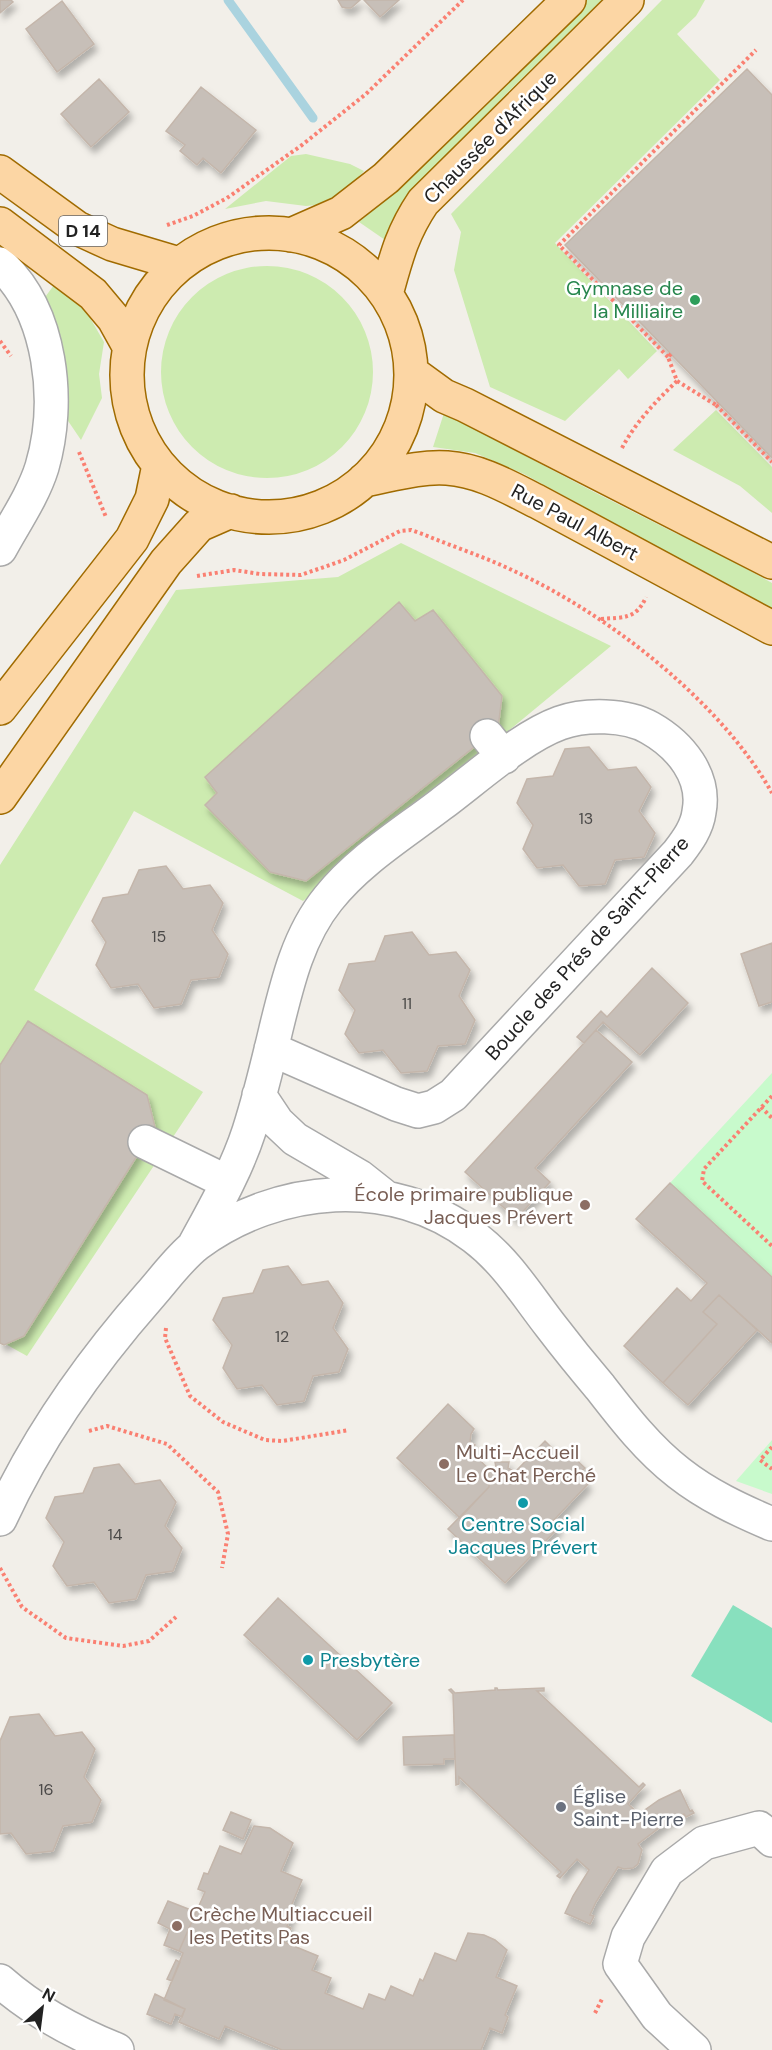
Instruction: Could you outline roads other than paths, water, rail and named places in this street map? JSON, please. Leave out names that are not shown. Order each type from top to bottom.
[{"type":"main road","points":[[291,235],[341,213],[386,178],[569,0]]},
{"type":"main road","name":"Chaussée d'Afrique","points":[[386,294],[398,249],[408,224],[423,202],[627,0]]},
{"type":"main road","name":"D 14","points":[[0,172],[77,228],[112,244],[179,264]]},
{"type":"main road","name":"D 14","points":[[0,224],[93,294],[114,319],[129,346]]},
{"type":"main road","points":[[261,233],[291,235],[319,242],[344,255],[367,272],[386,294],[400,320],[409,349],[411,372],[408,402],[393,445],[380,464],[346,494],[324,506],[302,513],[254,516],[231,511],[204,501],[180,485],[159,465],[146,447],[129,404],[127,381],[129,346],[136,323],[147,301],[179,264],[204,248],[232,238],[261,233]]},
{"type":"main road","points":[[411,372],[444,396],[772,562]]},
{"type":"main road","points":[[0,708],[132,539],[152,499],[159,465]]},
{"type":"main road","name":"Rue Paul Albert","points":[[364,480],[427,468],[469,471],[538,502],[772,628]]},
{"type":"main road","points":[[0,797],[166,562],[199,525],[231,511]]},
{"type":"street","points":[[0,264],[19,286],[37,323],[50,368],[51,412],[42,466],[33,491],[0,549]]},
{"type":"street","name":"Boucle des Prés de Saint-Pierre","points":[[0,1519],[22,1473],[41,1442],[109,1342],[194,1246],[227,1182],[249,1131],[290,975],[306,933],[327,899],[351,873],[495,747],[562,722],[590,717],[618,718],[648,726],[671,743],[689,761],[699,786],[699,813],[692,834],[678,853],[453,1095],[434,1107],[417,1111],[396,1104],[272,1049]]},
{"type":"street","points":[[259,1095],[277,1122],[295,1138],[360,1177],[384,1196]]},
{"type":"street","points":[[145,1142],[227,1182]]},
{"type":"street","name":"Boucle des Prés de Saint-Pierre","points":[[194,1246],[224,1226],[248,1214],[288,1201],[322,1196],[357,1194],[384,1196],[412,1204],[446,1218],[474,1237],[504,1263],[550,1326],[650,1448],[679,1473],[709,1494],[772,1524]]},
{"type":"street","points":[[694,2050],[657,2016],[620,1964],[628,1936],[667,1871],[704,1843],[759,1828],[772,1840]]},
{"type":"street","points":[[0,1981],[19,1998],[52,2018],[117,2050]]},
{"type":"waterway","points":[[228,0],[313,118]]},
{"type":"place","name":"Gymnase de la Milliaire","points":[[695,300]]},
{"type":"place","name":"École primaire publique Jacques Prévert","points":[[585,1205]]},
{"type":"place","name":"Multi-Accueil Le Chat Perché","points":[[444,1464]]},
{"type":"place","name":"Centre Social Jacques Prévert","points":[[523,1503]]},
{"type":"place","name":"Presbytère","points":[[308,1660]]},
{"type":"place","name":"Église Saint-Pierre","points":[[561,1807]]},
{"type":"place","name":"Crèche Multiaccueil les Petits Pas","points":[[177,1926]]}]
